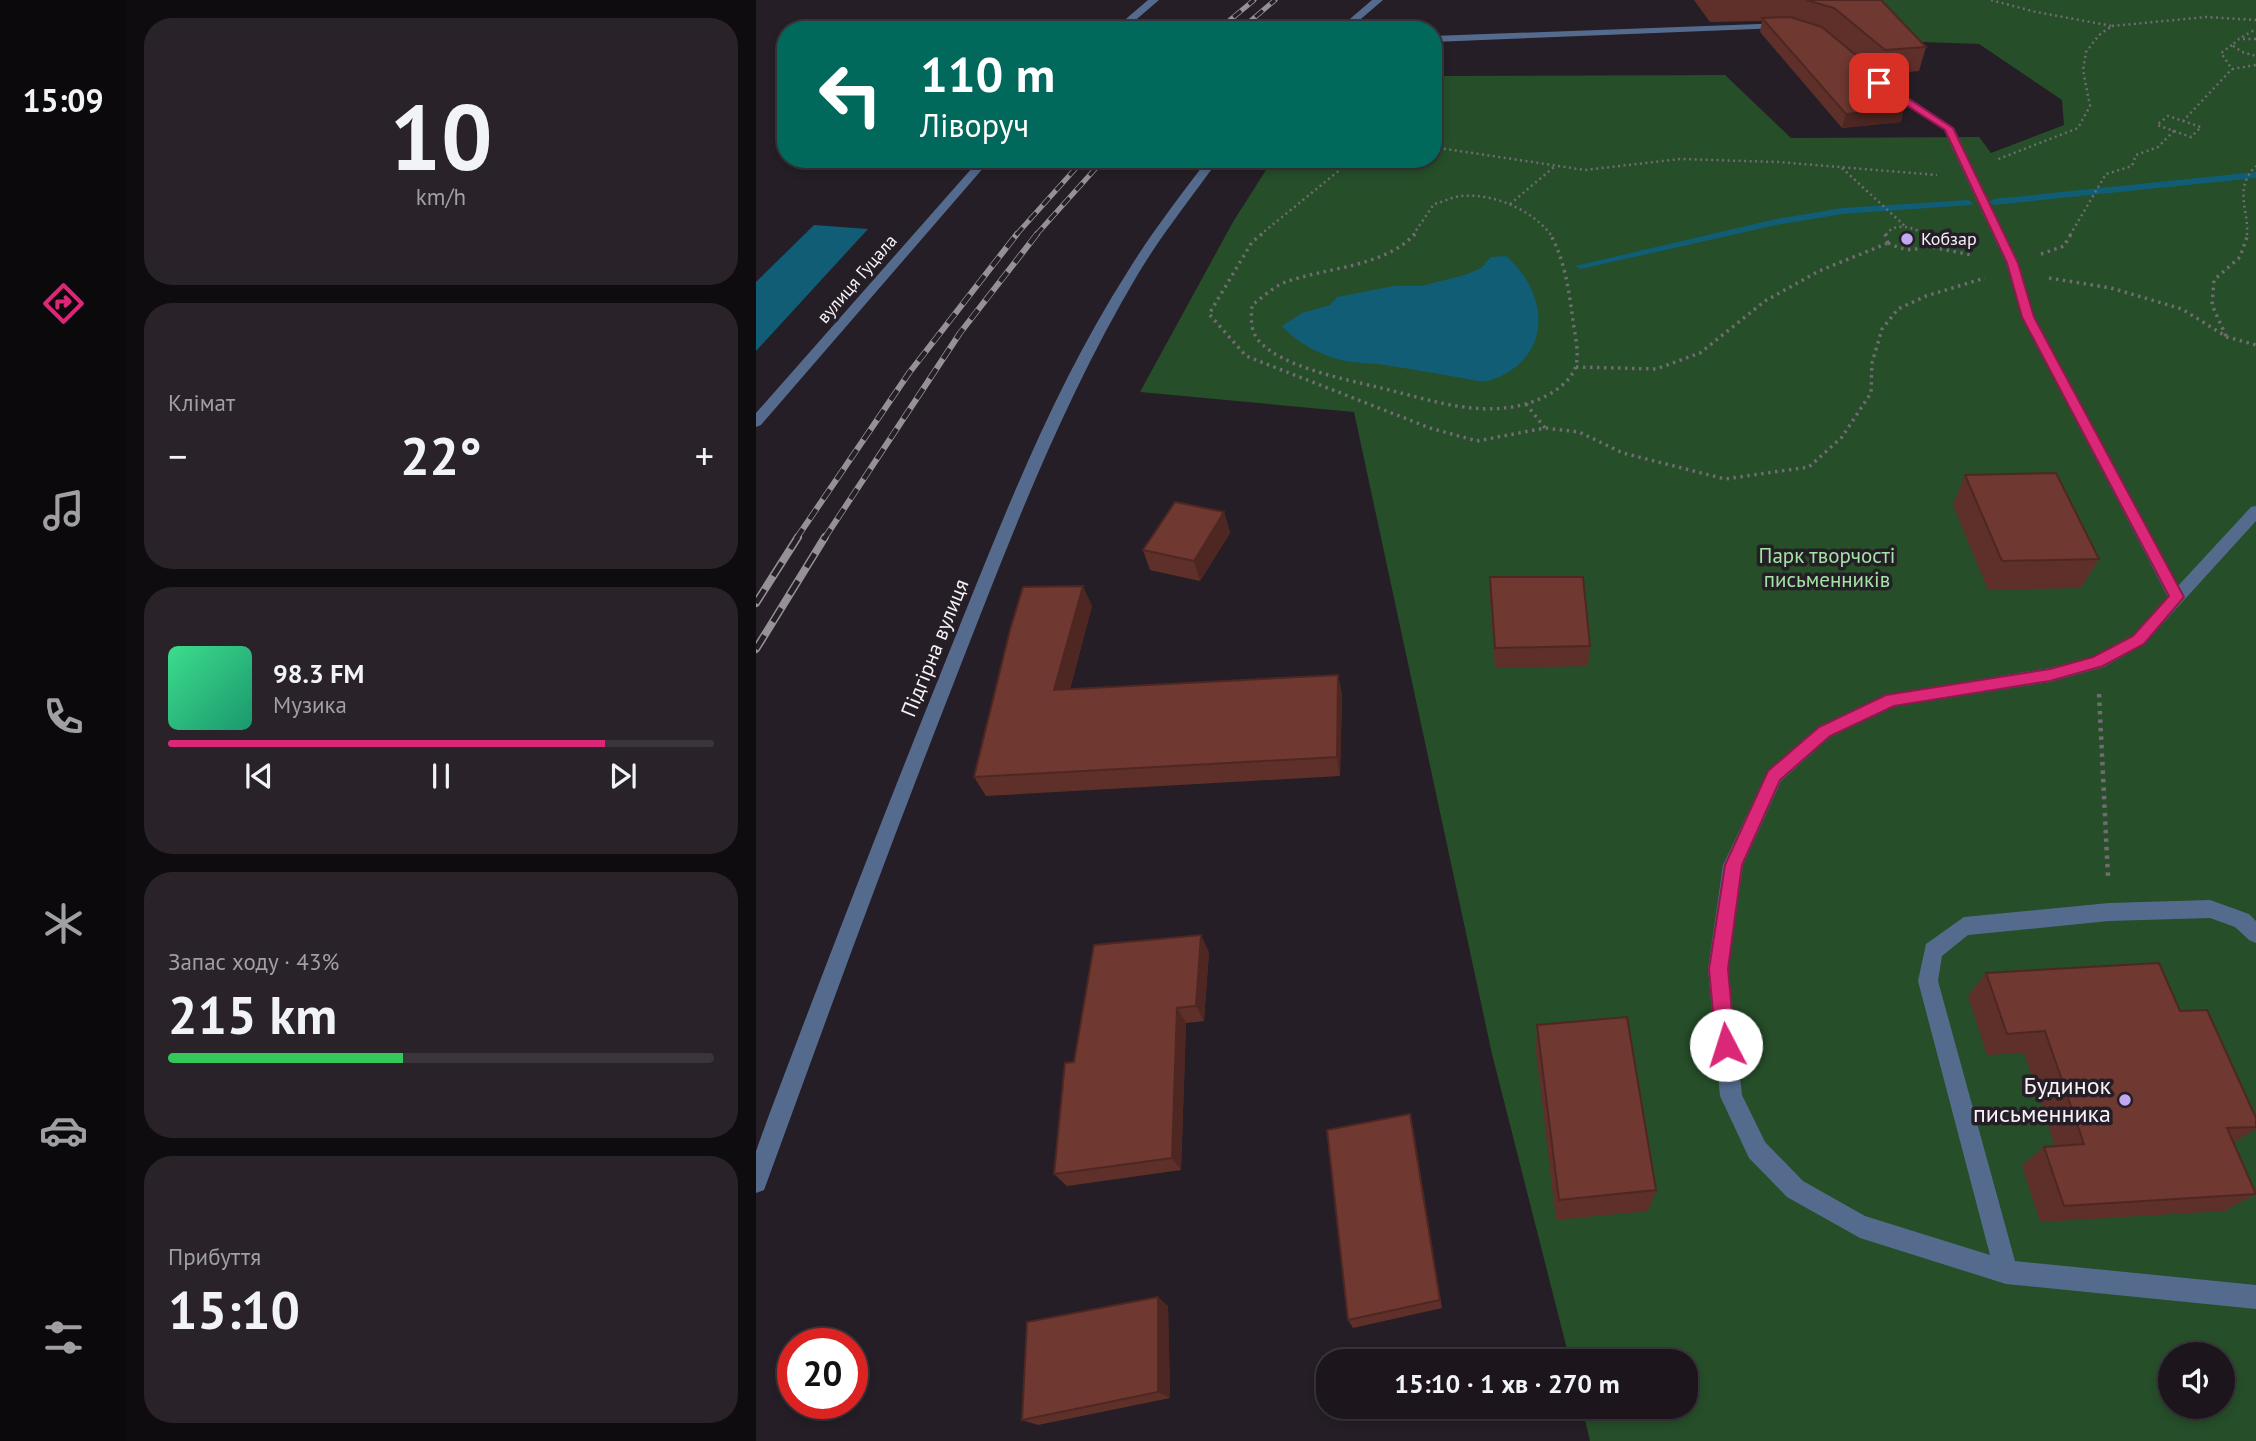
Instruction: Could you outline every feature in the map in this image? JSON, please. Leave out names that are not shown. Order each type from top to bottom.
[{"type":"street","points":[[1129,21],[1154,0]]},
{"type":"street","points":[[1353,21],[1378,0]]},
{"type":"street","points":[[1442,38],[1789,25],[1800,29]]},
{"type":"street","points":[[1860,68],[1949,128],[2012,263],[2028,317],[2176,597]]},
{"type":"street","name":"вулиця Гуцала","points":[[756,422],[978,168]]},
{"type":"street","name":"Підгірна вулиця","points":[[756,1182],[918,752],[1030,471],[1081,361],[1133,274],[1207,168]]},
{"type":"street","points":[[2256,511],[2138,640],[2098,662],[2050,675],[1891,700],[1824,732],[1774,776],[1733,865],[1718,969],[1731,1096],[1757,1150],[1795,1188],[1860,1226],[2006,1272],[2256,1297]]},
{"type":"street","points":[[2006,1272],[1928,981],[1933,951],[1964,926],[2109,912],[2210,909],[2242,920],[2256,934]]},
{"type":"path","points":[[1991,0],[2036,12],[2112,26],[2206,17],[2256,20]]},
{"type":"path","points":[[1442,148],[1585,170],[1680,159],[1842,167],[1940,176],[1969,171],[2078,128],[2090,106],[2080,64],[2092,39],[2112,26]]},
{"type":"path","points":[[2232,69],[2221,53],[2256,29]]},
{"type":"path","points":[[2239,39],[2256,39]]},
{"type":"path","points":[[2232,45],[2242,52],[2256,56]]},
{"type":"path","points":[[2183,121],[2232,69],[2256,65]]},
{"type":"path","points":[[2168,117],[2183,121],[2201,127],[2191,137],[2157,125],[2168,117]]},
{"type":"path","points":[[2092,198],[2106,174],[2132,166],[2136,155],[2158,147],[2174,131]]},
{"type":"path","points":[[1509,204],[1555,166]]},
{"type":"path","points":[[2254,222],[2242,206],[2249,172],[2256,166]]},
{"type":"path","points":[[1842,167],[1905,227]]},
{"type":"path","points":[[1343,168],[1252,242],[1209,314],[1245,356],[1430,428],[1477,441],[1545,428],[1579,432],[1623,453],[1725,479],[1810,467],[1842,437],[1871,393],[1872,363],[1882,329],[1898,309],[1974,280],[2015,274],[2111,288],[2182,309],[2227,337],[2256,345]]},
{"type":"path","points":[[1462,196],[1509,204],[1525,210],[1546,226],[1563,260],[1576,366],[1563,387],[1527,404],[1478,410],[1357,382],[1289,360],[1259,341],[1250,319],[1252,305],[1281,284],[1378,257],[1409,240],[1434,204],[1462,196]]},
{"type":"path","points":[[1576,366],[1656,369],[1700,353],[1765,301],[1819,271],[1888,243],[1909,250],[1926,246],[1929,241],[1927,236],[1914,228],[1896,227],[1885,233],[1888,243]]},
{"type":"path","points":[[2227,337],[2212,305],[2214,280],[2237,264],[2248,248]]},
{"type":"path","points":[[1527,404],[1545,428]]},
{"type":"path","points":[[2098,662],[2109,912]]},
{"type":"green space","name":"Парк творчості письменників","points":[[1858,0],[2256,0],[2256,1441],[1590,1441],[1585,1419],[1698,1419],[1698,1349],[1567,1349],[1492,1054],[1354,412],[1140,392],[1233,222],[1267,168],[1442,168],[1442,76],[1725,75],[1791,138],[1979,137],[1991,153],[2064,125],[2062,100],[1979,44],[1894,41]]},
{"type":"water","points":[[814,225],[868,229],[756,351],[756,282]]},
{"type":"water","points":[[1506,256],[1521,272],[1531,289],[1537,307],[1538,326],[1534,343],[1525,359],[1509,371],[1488,381],[1341,360],[1309,347],[1282,326],[1302,313],[1330,305],[1337,297],[1394,286],[1421,286],[1465,275],[1481,268],[1491,257]]},
{"type":"building","points":[[1806,0],[1881,0],[1926,47],[1885,50],[1834,8]]},
{"type":"building","points":[[1790,17],[1822,27],[1864,62],[1904,108],[1846,114],[1762,18]]},
{"type":"building","points":[[2056,473],[2099,559],[2002,561],[1965,475]]},
{"type":"building","points":[[1175,502],[1224,512],[1194,561],[1143,550]]},
{"type":"building","points":[[1490,577],[1583,577],[1590,646],[1495,648]]},
{"type":"building","points":[[1083,586],[1054,690],[1338,675],[1337,757],[974,777],[1023,587]]},
{"type":"building","points":[[1201,935],[1196,1006],[1177,1008],[1172,1158],[1054,1174],[1065,1063],[1074,1062],[1094,945]]},
{"type":"building","name":"Будинок письменника","points":[[2159,963],[2180,1011],[2207,1010],[2256,1118],[2256,1127],[2227,1128],[2256,1194],[2064,1206],[2044,1147],[2084,1144],[2045,1031],[2007,1034],[1986,973]]},
{"type":"building","points":[[1627,1017],[1656,1190],[1559,1200],[1537,1025]]},
{"type":"building","points":[[1410,1114],[1440,1300],[1348,1320],[1327,1130]]},
{"type":"building","points":[[1158,1297],[1158,1392],[1022,1420],[1027,1322]]},
{"type":"waterway","points":[[1994,202],[2256,175]]},
{"type":"waterway","points":[[1581,266],[1776,222],[1842,211],[1968,203]]},
{"type":"railway","points":[[1229,21],[1254,0]]},
{"type":"railway","points":[[1250,21],[1275,0]]},
{"type":"railway","points":[[1016,235],[1076,168]]},
{"type":"railway","points":[[1036,235],[1096,168]]},
{"type":"railway","points":[[796,539],[909,373],[1017,234]]},
{"type":"railway","points":[[824,539],[960,333],[1037,234]]},
{"type":"railway","points":[[756,603],[798,537]]},
{"type":"railway","points":[[756,649],[825,537]]},
{"type":"place","name":"Кобзар","points":[[1907,239]]},
{"type":"place","name":"Будинок письменника","points":[[2125,1100]]},
{"type":"route","points":[[1726,1045],[1718,969],[1733,865],[1774,776],[1824,732],[1891,700],[2050,675],[2098,662],[2138,640],[2176,597],[2028,317],[2012,263],[1949,128],[1879,83]]}]
